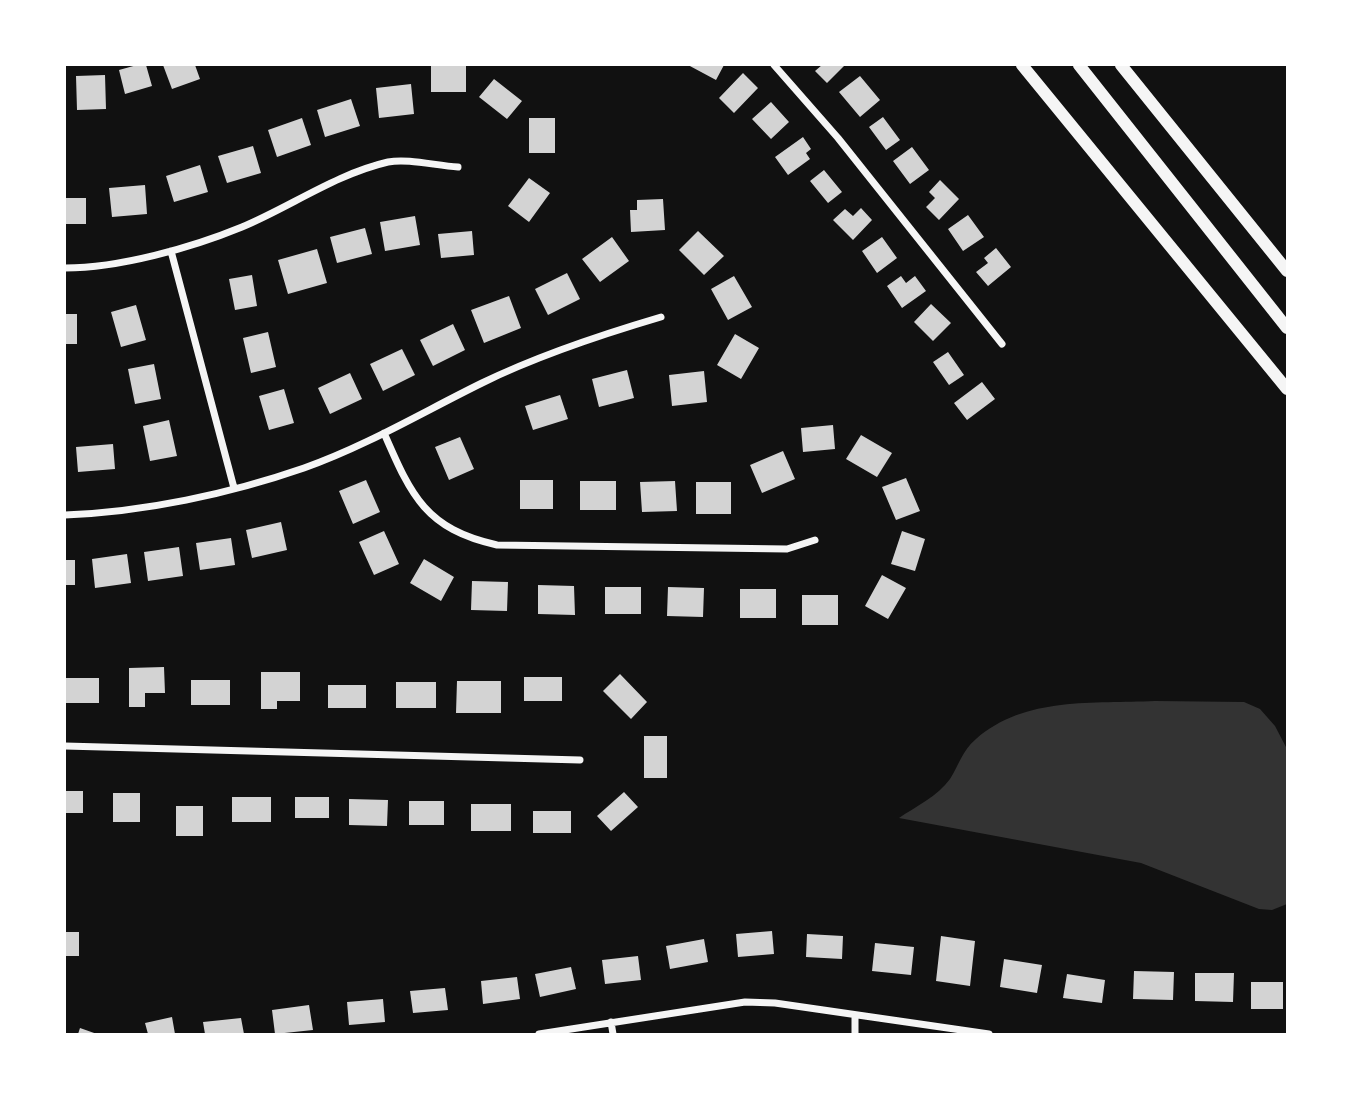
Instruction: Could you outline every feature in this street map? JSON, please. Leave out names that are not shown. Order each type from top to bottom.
[{"type":"highway","points":[[1022,65],[1287,389]]},
{"type":"highway","points":[[1079,65],[1287,328]]},
{"type":"highway","points":[[1121,65],[1287,271]]},
{"type":"street","points":[[774,65],[838,138],[1002,344]]},
{"type":"street","points":[[65,268],[83,268],[171,251],[241,228],[331,184],[390,161],[458,167]]},
{"type":"street","points":[[171,251],[234,488]]},
{"type":"street","points":[[65,515],[149,506],[234,488],[305,468],[521,367],[590,339],[661,317]]},
{"type":"street","points":[[384,433],[408,489],[440,522],[472,540],[497,545],[787,549],[816,540]]},
{"type":"street","points":[[65,746],[580,760]]},
{"type":"street","points":[[539,1034],[745,1002],[775,1003],[989,1034]]},
{"type":"street","points":[[855,1016],[855,1034]]},
{"type":"street","points":[[611,1022],[613,1034]]},
{"type":"shaded area","points":[[1155,701],[1244,702],[1260,709],[1275,726],[1287,749],[1287,904],[1272,910],[1259,909],[1141,863],[899,818],[945,785],[964,753],[976,739],[995,725],[1016,715],[1061,705]]},
{"type":"building","points":[[146,65],[152,86],[125,94],[119,70]]},
{"type":"building","points":[[163,65],[195,65],[200,79],[172,89]]},
{"type":"building","points":[[431,65],[466,65],[466,92],[431,92]]},
{"type":"building","points":[[688,65],[724,65],[716,80]]},
{"type":"building","points":[[822,65],[845,65],[827,83],[815,71]]},
{"type":"building","points":[[743,73],[758,88],[734,113],[719,98]]},
{"type":"building","points":[[105,75],[106,109],[77,110],[76,76]]},
{"type":"building","points":[[860,76],[880,100],[860,117],[839,92]]},
{"type":"building","points":[[494,79],[522,101],[507,119],[479,97]]},
{"type":"building","points":[[411,84],[414,114],[379,118],[376,88]]},
{"type":"building","points":[[351,99],[360,126],[325,137],[317,110]]},
{"type":"building","points":[[771,102],[789,122],[771,139],[752,119]]},
{"type":"building","points":[[883,117],[900,140],[886,150],[869,127]]},
{"type":"building","points":[[302,118],[311,145],[277,157],[268,130]]},
{"type":"building","points":[[529,118],[555,118],[555,153],[529,153]]},
{"type":"building","points":[[803,137],[811,149],[806,153],[810,159],[788,175],[775,157]]},
{"type":"building","points":[[253,146],[261,173],[227,183],[218,156]]},
{"type":"building","points":[[912,147],[929,170],[910,184],[893,161]]},
{"type":"building","points":[[200,165],[208,192],[174,202],[166,176]]},
{"type":"building","points":[[824,170],[842,192],[828,203],[810,181]]},
{"type":"building","points":[[529,178],[550,193],[529,222],[508,206]]},
{"type":"building","points":[[940,180],[959,199],[939,220],[926,207],[935,198],[929,192]]},
{"type":"building","points":[[145,185],[147,214],[112,217],[109,188]]},
{"type":"building","points":[[65,198],[86,198],[86,224],[65,224]]},
{"type":"building","points":[[663,199],[665,230],[631,232],[630,210],[637,210],[637,200]]},
{"type":"building","points":[[861,208],[872,220],[853,240],[833,220],[845,209],[853,216]]},
{"type":"building","points":[[968,215],[984,237],[963,251],[948,229]]},
{"type":"building","points":[[415,216],[420,245],[385,251],[380,222]]},
{"type":"building","points":[[365,228],[372,254],[337,263],[330,237]]},
{"type":"building","points":[[472,231],[474,255],[441,258],[438,234]]},
{"type":"building","points":[[698,231],[724,256],[704,275],[679,250]]},
{"type":"building","points":[[612,237],[629,261],[600,282],[582,259]]},
{"type":"building","points":[[882,237],[897,258],[877,273],[862,251]]},
{"type":"building","points":[[996,248],[1011,267],[988,286],[976,272],[988,263],[984,258]]},
{"type":"building","points":[[317,249],[327,283],[288,294],[278,260]]},
{"type":"building","points":[[567,273],[580,299],[548,315],[535,289]]},
{"type":"building","points":[[252,275],[257,306],[235,310],[229,279]]},
{"type":"building","points":[[734,276],[752,307],[728,320],[711,289]]},
{"type":"building","points":[[901,276],[906,283],[915,276],[926,291],[902,308],[887,286]]},
{"type":"building","points":[[509,296],[521,328],[484,343],[471,310]]},
{"type":"building","points":[[931,304],[951,323],[933,341],[914,322]]},
{"type":"building","points":[[136,305],[146,340],[121,347],[111,312]]},
{"type":"building","points":[[65,314],[77,314],[77,344],[65,344]]},
{"type":"building","points":[[453,324],[465,350],[433,366],[420,340]]},
{"type":"building","points":[[268,332],[276,367],[251,373],[243,338]]},
{"type":"building","points":[[735,334],[759,348],[741,379],[717,365]]},
{"type":"building","points":[[402,349],[415,375],[383,391],[370,364]]},
{"type":"building","points":[[948,352],[964,375],[949,385],[933,362]]},
{"type":"building","points":[[154,364],[161,399],[135,404],[128,369]]},
{"type":"building","points":[[627,370],[634,398],[599,407],[592,379]]},
{"type":"building","points":[[704,371],[707,402],[672,406],[669,375]]},
{"type":"building","points":[[350,373],[362,399],[330,414],[318,388]]},
{"type":"building","points":[[982,382],[995,399],[967,420],[954,403]]},
{"type":"building","points":[[284,389],[294,423],[269,430],[259,396]]},
{"type":"building","points":[[560,395],[568,419],[533,430],[525,406]]},
{"type":"building","points":[[169,420],[177,456],[150,461],[143,426]]},
{"type":"building","points":[[833,425],[835,449],[803,452],[801,428]]},
{"type":"building","points":[[861,435],[892,453],[877,477],[846,459]]},
{"type":"building","points":[[460,437],[474,469],[449,480],[435,447]]},
{"type":"building","points":[[113,444],[115,469],[78,472],[76,447]]},
{"type":"building","points":[[783,451],[795,479],[762,493],[750,465]]},
{"type":"building","points":[[906,478],[920,511],[896,520],[882,487]]},
{"type":"building","points":[[366,480],[380,512],[353,524],[339,491]]},
{"type":"building","points":[[520,480],[553,480],[553,509],[520,509]]},
{"type":"building","points":[[580,481],[616,481],[616,510],[580,510]]},
{"type":"building","points":[[675,481],[677,511],[642,512],[640,482]]},
{"type":"building","points":[[696,482],[731,482],[731,514],[696,514]]},
{"type":"building","points":[[281,522],[287,550],[252,558],[246,530]]},
{"type":"building","points":[[384,531],[399,564],[374,575],[359,542]]},
{"type":"building","points":[[902,531],[925,539],[915,571],[891,564]]},
{"type":"building","points":[[231,538],[235,565],[200,570],[196,543]]},
{"type":"building","points":[[179,547],[183,576],[148,581],[144,552]]},
{"type":"building","points":[[127,554],[131,583],[95,588],[92,559]]},
{"type":"building","points":[[424,559],[454,577],[441,601],[410,583]]},
{"type":"building","points":[[65,560],[75,560],[75,585],[65,585]]},
{"type":"building","points":[[882,575],[906,588],[888,619],[865,606]]},
{"type":"building","points":[[472,581],[508,582],[507,611],[471,610]]},
{"type":"building","points":[[538,585],[574,586],[575,615],[538,614]]},
{"type":"building","points":[[605,587],[641,587],[641,614],[605,614]]},
{"type":"building","points":[[668,587],[704,588],[703,617],[667,616]]},
{"type":"building","points":[[740,589],[776,589],[776,618],[740,618]]},
{"type":"building","points":[[802,595],[838,595],[838,625],[802,625]]},
{"type":"building","points":[[164,667],[165,693],[145,693],[145,707],[129,707],[129,668]]},
{"type":"building","points":[[261,672],[300,672],[300,701],[277,701],[277,709],[261,709]]},
{"type":"building","points":[[620,674],[647,702],[631,719],[603,691]]},
{"type":"building","points":[[524,677],[562,677],[562,701],[524,701]]},
{"type":"building","points":[[65,678],[99,678],[99,703],[65,703]]},
{"type":"building","points":[[191,680],[230,680],[230,705],[191,705]]},
{"type":"building","points":[[457,681],[501,681],[501,713],[456,713]]},
{"type":"building","points":[[396,682],[436,682],[436,708],[396,708]]},
{"type":"building","points":[[328,685],[366,685],[366,708],[328,708]]},
{"type":"building","points":[[644,736],[667,736],[667,778],[644,778]]},
{"type":"building","points":[[65,791],[83,791],[83,813],[65,813]]},
{"type":"building","points":[[624,792],[638,807],[611,831],[597,816]]},
{"type":"building","points":[[113,793],[140,793],[140,822],[113,822]]},
{"type":"building","points":[[232,797],[271,797],[271,822],[232,822]]},
{"type":"building","points":[[295,797],[329,797],[329,818],[295,818]]},
{"type":"building","points":[[349,799],[388,800],[387,826],[349,825]]},
{"type":"building","points":[[409,801],[444,801],[444,825],[409,825]]},
{"type":"building","points":[[471,804],[511,804],[511,831],[471,831]]},
{"type":"building","points":[[176,806],[203,806],[203,836],[176,836]]},
{"type":"building","points":[[533,811],[571,811],[571,833],[533,833]]},
{"type":"building","points":[[772,931],[774,954],[738,957],[736,934]]},
{"type":"building","points":[[65,932],[79,932],[79,956],[65,956]]},
{"type":"building","points":[[807,934],[843,936],[842,959],[806,957]]},
{"type":"building","points":[[941,936],[975,941],[970,986],[936,981]]},
{"type":"building","points":[[704,939],[708,962],[670,969],[666,946]]},
{"type":"building","points":[[875,943],[914,947],[911,975],[872,971]]},
{"type":"building","points":[[638,956],[641,980],[605,984],[602,960]]},
{"type":"building","points":[[1004,959],[1042,965],[1037,993],[1000,987]]},
{"type":"building","points":[[571,967],[576,989],[540,997],[535,974]]},
{"type":"building","points":[[1134,971],[1174,972],[1173,1000],[1133,999]]},
{"type":"building","points":[[1195,973],[1234,973],[1233,1002],[1195,1001]]},
{"type":"building","points":[[1067,974],[1105,980],[1102,1003],[1063,998]]},
{"type":"building","points":[[517,977],[520,999],[483,1004],[481,981]]},
{"type":"building","points":[[1251,982],[1283,982],[1283,1009],[1251,1009]]},
{"type":"building","points":[[445,988],[448,1010],[413,1013],[410,991]]},
{"type":"building","points":[[383,999],[385,1022],[349,1025],[347,1002]]},
{"type":"building","points":[[309,1005],[313,1030],[275,1034],[272,1010]]},
{"type":"building","points":[[172,1017],[175,1034],[148,1034],[145,1023]]},
{"type":"building","points":[[241,1018],[244,1034],[205,1034],[203,1022]]},
{"type":"building","points":[[80,1028],[97,1034],[78,1034]]}]
